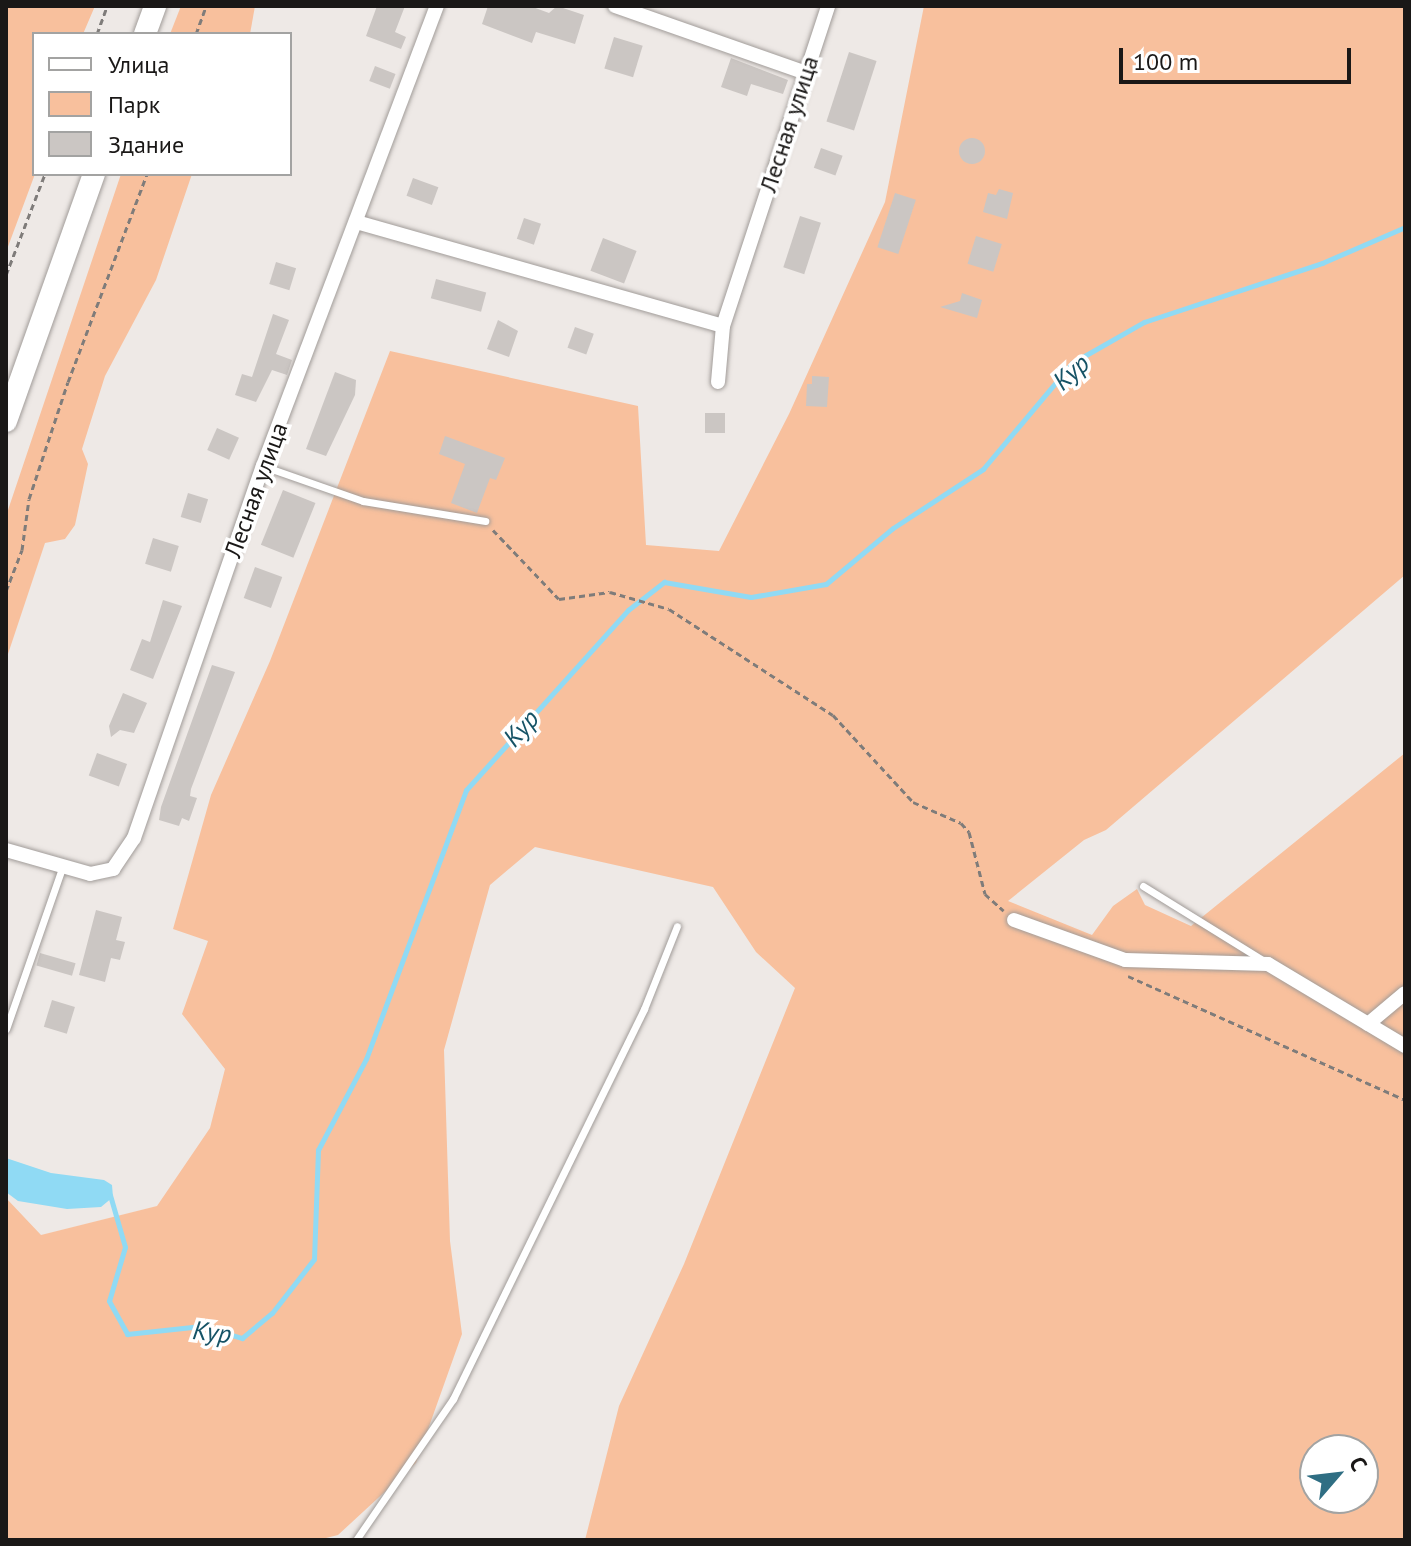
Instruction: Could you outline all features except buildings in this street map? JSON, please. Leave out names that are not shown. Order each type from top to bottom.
[{"type":"main road","points":[[146,32],[155,6]]},
{"type":"main road","points":[[6,421],[93,176]]},
{"type":"street","name":"Лесная улица","points":[[6,850],[90,874],[113,869],[134,838],[263,466],[437,6]]},
{"type":"street","points":[[615,6],[806,73]]},
{"type":"street","name":"Лесная улица","points":[[718,382],[723,326],[828,6]]},
{"type":"street","points":[[356,222],[723,326]]},
{"type":"street","points":[[1014,920],[1125,960],[1268,964],[1405,1046]]},
{"type":"street","points":[[1368,1024],[1405,993]]},
{"type":"lane","points":[[263,466],[363,501],[485,521]]},
{"type":"lane","points":[[6,1029],[63,865]]},
{"type":"lane","points":[[1143,886],[1268,964]]},
{"type":"lane","points":[[356,1540],[453,1399],[644,1009],[677,926]]},
{"type":"path","points":[[98,32],[107,6]]},
{"type":"path","points":[[197,32],[206,6]]},
{"type":"path","points":[[6,275],[44,176]]},
{"type":"path","points":[[6,591],[22,550],[29,499],[68,382],[146,176]]},
{"type":"path","points":[[485,521],[559,599],[610,592],[669,609],[833,715],[913,802],[969,832],[985,894],[1014,920]]},
{"type":"path","points":[[1127,976],[1405,1100]]},
{"type":"green space","points":[[6,6],[95,6],[84,32],[32,32],[34,176],[6,252]]},
{"type":"green space","points":[[181,6],[255,6],[250,32],[171,32]]},
{"type":"green space","points":[[924,6],[1405,6],[1405,575],[1106,830],[1084,840],[1008,901],[1092,935],[1113,906],[1137,889],[1145,905],[1191,926],[1405,753],[1405,1540],[585,1540],[619,1406],[684,1264],[795,988],[756,952],[713,887],[535,847],[490,885],[444,1050],[450,1241],[462,1334],[416,1463],[338,1535],[318,1540],[6,1540],[6,1198],[41,1235],[157,1206],[210,1128],[225,1069],[182,1014],[208,941],[173,929],[211,795],[270,661],[390,351],[638,406],[646,545],[719,551],[789,414],[885,202]]},
{"type":"green space","points":[[120,176],[191,176],[156,280],[105,376],[82,449],[88,464],[75,525],[65,539],[45,543],[6,660],[6,516]]},
{"type":"water","points":[[6,1158],[51,1173],[104,1180],[112,1185],[113,1197],[101,1207],[67,1209],[18,1201],[6,1192]]},
{"type":"waterway","name":"Кур","points":[[110,1195],[125,1247],[109,1301],[127,1334],[202,1326],[242,1338],[272,1313],[314,1259],[318,1150],[366,1059],[466,790],[628,610],[664,582],[751,597],[826,584],[893,528],[983,469],[1072,363],[1144,322],[1322,263],[1405,227]]}]
